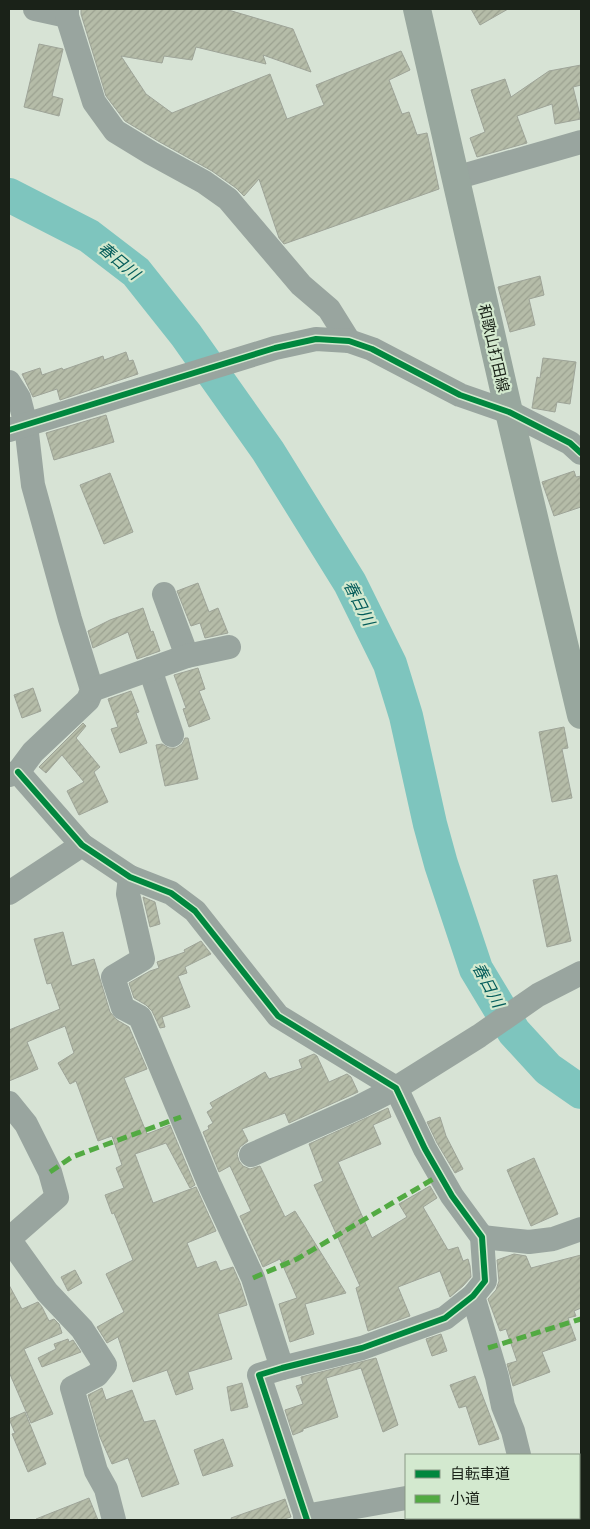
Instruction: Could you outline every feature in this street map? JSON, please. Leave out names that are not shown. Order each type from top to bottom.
[{"type":"main road","name":"和歌山打田線","points":[[417,9],[509,412],[581,715]]},
{"type":"street","points":[[35,9],[67,12],[94,102],[115,131],[204,182],[228,198],[301,285],[329,309],[349,341]]},
{"type":"street","points":[[455,178],[581,142]]},
{"type":"street","points":[[17,427],[275,348],[316,339],[349,341],[372,349],[460,395],[509,412],[570,443],[581,453]]},
{"type":"street","points":[[9,382],[19,398],[17,427],[70,619],[92,690],[88,700],[33,752],[14,774],[82,845],[130,877],[171,893],[195,911],[278,1016],[396,1088],[425,1149],[452,1196],[482,1237],[485,1281],[473,1296],[445,1318],[362,1348],[259,1375],[306,1518],[405,1498]]},
{"type":"street","points":[[164,594],[188,656]]},
{"type":"street","points":[[92,690],[188,656],[230,647]]},
{"type":"street","points":[[150,669],[172,735]]},
{"type":"street","points":[[9,893],[82,845]]},
{"type":"street","points":[[130,877],[128,894],[143,960],[113,977],[123,1008],[140,1017],[208,1183],[253,1278],[282,1368]]},
{"type":"street","points":[[251,1155],[396,1088],[479,1036],[538,995],[581,973]]},
{"type":"street","points":[[9,1103],[26,1124],[50,1172],[57,1197],[9,1239],[47,1292],[82,1329],[105,1365],[97,1375],[72,1388],[96,1471],[106,1489],[114,1520]]},
{"type":"street","points":[[482,1237],[529,1242],[554,1239],[581,1229]]},
{"type":"street","points":[[473,1296],[497,1377],[503,1406],[519,1454]]},
{"type":"building","points":[[81,9],[225,9],[293,29],[311,72],[263,55],[266,64],[196,47],[192,60],[164,56],[162,63],[121,56],[146,94],[172,113],[270,74],[287,119],[324,105],[316,85],[401,51],[410,70],[389,80],[402,114],[409,112],[417,135],[427,133],[439,189],[284,244],[279,238],[259,179],[244,196],[212,171],[125,121],[106,96]]},
{"type":"building","points":[[471,9],[508,9],[480,25]]},
{"type":"building","points":[[39,44],[63,49],[52,96],[63,99],[59,116],[24,107]]},
{"type":"building","points":[[581,65],[581,85],[573,87],[581,119],[555,124],[552,104],[517,116],[527,143],[477,157],[470,138],[485,132],[471,90],[505,79],[511,97],[549,71]]},
{"type":"building","points":[[540,276],[544,295],[529,299],[535,325],[510,332],[498,287]]},
{"type":"building","points":[[126,352],[129,361],[133,360],[138,374],[60,400],[57,389],[33,397],[22,374],[40,368],[42,375],[103,356],[104,360]]},
{"type":"building","points":[[543,358],[576,362],[570,404],[557,402],[555,412],[532,408],[537,377],[540,378]]},
{"type":"building","points":[[106,415],[114,442],[54,460],[46,433]]},
{"type":"building","points":[[574,471],[576,477],[581,476],[581,507],[554,516],[542,482]]},
{"type":"building","points":[[110,473],[133,532],[104,544],[80,485]]},
{"type":"building","points":[[198,583],[209,612],[218,608],[228,633],[205,638],[200,623],[191,626],[177,591]]},
{"type":"building","points":[[143,608],[160,651],[137,659],[128,632],[93,648],[88,631],[110,620]]},
{"type":"building","points":[[198,668],[205,689],[199,691],[210,719],[189,727],[183,709],[186,708],[174,675]]},
{"type":"building","points":[[33,688],[41,711],[22,718],[14,695]]},
{"type":"building","points":[[131,691],[139,712],[136,713],[147,743],[120,753],[111,729],[118,727],[108,699]]},
{"type":"building","points":[[83,723],[86,726],[76,738],[100,767],[94,772],[108,802],[79,815],[67,791],[84,782],[62,755],[46,773],[39,767]]},
{"type":"building","points":[[564,727],[568,748],[562,749],[572,798],[552,802],[539,732]]},
{"type":"building","points":[[185,738],[188,738],[198,779],[165,786],[156,745],[162,744],[169,748],[176,748],[182,744]]},
{"type":"building","points":[[557,875],[571,941],[547,947],[533,880]]},
{"type":"building","points":[[143,897],[155,902],[160,924],[150,927]]},
{"type":"building","points":[[63,932],[72,966],[94,959],[110,1012],[117,1020],[129,1027],[147,1069],[124,1078],[147,1134],[170,1125],[195,1185],[190,1188],[166,1143],[135,1154],[153,1203],[196,1187],[216,1231],[187,1243],[197,1268],[216,1261],[220,1271],[233,1267],[247,1305],[218,1314],[232,1359],[188,1372],[193,1389],[176,1395],[167,1370],[133,1382],[118,1337],[107,1343],[97,1327],[124,1312],[106,1274],[133,1260],[105,1195],[124,1188],[116,1168],[122,1165],[112,1136],[98,1141],[76,1081],[70,1084],[58,1063],[74,1053],[65,1026],[27,1042],[38,1069],[9,1081],[9,1030],[60,1009],[51,983],[47,984],[34,939]]},
{"type":"building","points":[[201,941],[211,954],[185,967],[187,973],[178,976],[190,1007],[162,1017],[165,1027],[160,1028],[152,1011],[134,998],[129,983],[159,968],[157,962],[185,952],[184,950]]},
{"type":"building","points":[[314,1054],[317,1056],[329,1082],[347,1074],[351,1077],[358,1092],[289,1123],[285,1113],[242,1129],[248,1141],[240,1147],[237,1154],[243,1166],[250,1169],[260,1166],[285,1217],[295,1211],[346,1293],[305,1304],[314,1334],[290,1342],[279,1304],[297,1298],[280,1259],[263,1267],[240,1216],[251,1211],[230,1166],[219,1172],[203,1132],[209,1129],[208,1126],[213,1123],[207,1112],[213,1108],[210,1103],[265,1072],[269,1079],[302,1068],[299,1060]]},
{"type":"building","points":[[388,1108],[391,1117],[373,1125],[381,1144],[338,1162],[372,1238],[407,1217],[399,1204],[430,1186],[437,1198],[423,1207],[448,1250],[458,1247],[463,1261],[468,1259],[471,1277],[450,1297],[440,1271],[398,1287],[410,1316],[368,1331],[356,1288],[360,1286],[314,1185],[323,1181],[309,1144]]},
{"type":"building","points":[[440,1117],[446,1136],[463,1169],[455,1173],[427,1122]]},
{"type":"building","points":[[534,1158],[558,1214],[531,1226],[507,1170]]},
{"type":"building","points":[[514,1254],[526,1256],[531,1268],[581,1255],[581,1308],[574,1311],[576,1316],[568,1318],[576,1340],[542,1352],[550,1372],[513,1386],[507,1364],[517,1361],[506,1329],[500,1331],[488,1299],[496,1290],[499,1281],[497,1260]]},
{"type":"building","points":[[75,1270],[82,1283],[68,1291],[61,1277]]},
{"type":"building","points":[[9,1285],[22,1309],[38,1302],[49,1321],[54,1319],[59,1324],[62,1333],[24,1349],[53,1414],[31,1423],[9,1372]]},
{"type":"building","points":[[441,1334],[447,1351],[432,1356],[426,1339]]},
{"type":"building","points":[[68,1339],[69,1342],[73,1340],[81,1352],[42,1367],[38,1358],[56,1349],[54,1344]]},
{"type":"building","points":[[376,1358],[398,1425],[383,1432],[361,1368],[326,1378],[338,1417],[303,1429],[303,1431],[293,1435],[285,1410],[303,1404],[296,1386],[303,1384],[301,1377]]},
{"type":"building","points":[[475,1376],[499,1439],[479,1445],[466,1406],[459,1408],[450,1385]]},
{"type":"building","points":[[242,1383],[248,1407],[231,1411],[227,1387]]},
{"type":"building","points":[[102,1388],[106,1400],[132,1390],[144,1422],[155,1420],[179,1484],[142,1497],[128,1458],[112,1464],[100,1437],[88,1395]]},
{"type":"building","points":[[25,1412],[46,1464],[28,1472],[12,1434],[15,1433],[9,1419]]},
{"type":"building","points":[[223,1439],[233,1466],[203,1476],[194,1450]]},
{"type":"building","points":[[89,1498],[98,1520],[36,1520],[36,1519]]},
{"type":"building","points":[[285,1499],[291,1517],[281,1520],[232,1520],[231,1518]]},
{"type":"waterway","name":"春日川","points":[[9,195],[89,236],[136,272],[186,335],[268,451],[350,583],[390,664],[406,716],[441,864],[476,969],[514,1032],[548,1069],[581,1092]]},
{"type":"marked path","points":[[50,1172],[72,1157],[181,1117]]},
{"type":"marked path","points":[[253,1278],[297,1259],[440,1175]]},
{"type":"marked path","points":[[488,1348],[581,1319]]},
{"type":"cycle path","points":[[9,430],[275,348],[316,339],[349,341],[372,349],[460,395],[509,412],[570,443],[581,453]]},
{"type":"cycle path","points":[[18,772],[82,845],[130,877],[171,893],[195,911],[278,1016],[396,1088],[425,1149],[452,1196],[482,1237],[485,1281],[473,1296],[445,1318],[362,1348],[259,1375],[307,1520]]}]
